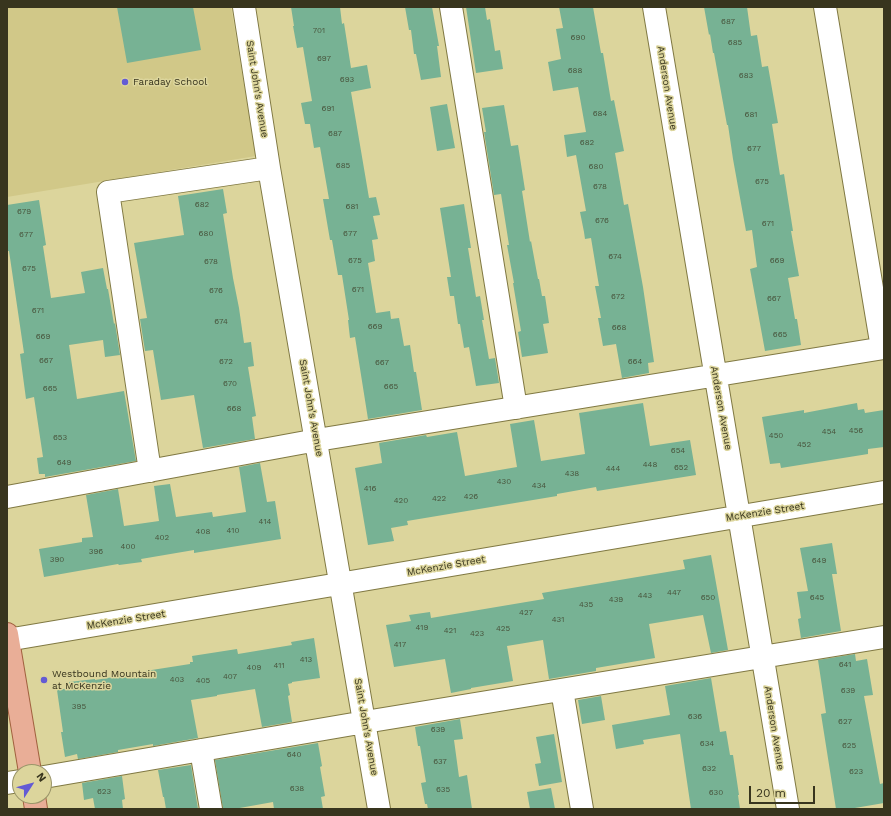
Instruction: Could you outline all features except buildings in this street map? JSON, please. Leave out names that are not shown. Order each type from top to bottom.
[{"type":"main road","points":[[7,638],[29,764]]},
{"type":"street","name":"Saint John's Avenue","points":[[244,7],[269,168],[317,440],[379,809]]},
{"type":"street","points":[[451,7],[516,408]]},
{"type":"street","name":"Anderson Avenue","points":[[654,7],[788,809]]},
{"type":"street","points":[[7,497],[317,440],[883,348],[825,7]]},
{"type":"street","points":[[150,470],[108,192],[269,168]]},
{"type":"street","name":"McKenzie Street","points":[[7,638],[341,584],[884,492]]},
{"type":"street","points":[[52,776],[365,722],[884,637]]},
{"type":"street","points":[[562,690],[582,809]]},
{"type":"street","points":[[201,750],[211,809]]},
{"type":"shaded area","name":"Faraday School","points":[[7,7],[231,7],[256,156],[7,197]]},
{"type":"place","name":"Faraday School","points":[[125,82]]},
{"type":"place","name":"Westbound Mountain at McKenzie","points":[[44,680]]}]
